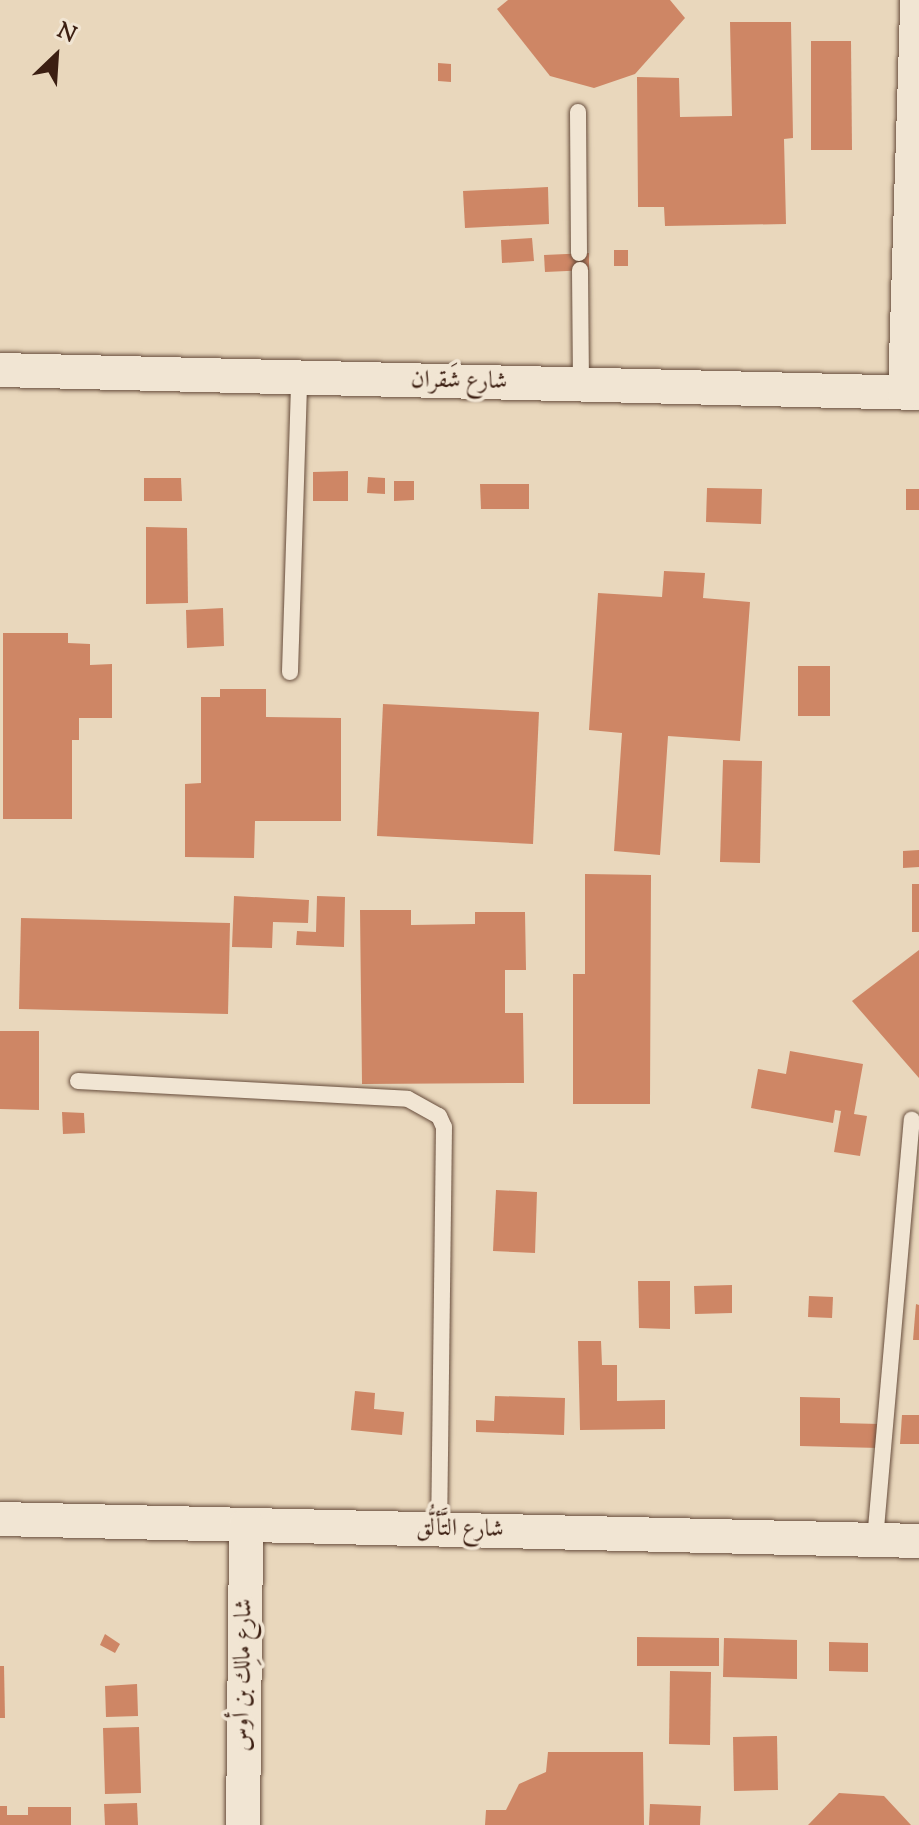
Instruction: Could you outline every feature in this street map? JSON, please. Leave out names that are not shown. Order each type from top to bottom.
[{"type":"street","points":[[912,393],[917,0]]},
{"type":"street","name":"شارع شَقران","points":[[0,370],[912,393]]},
{"type":"street","name":"شارع التَّألُّق","points":[[0,1519],[919,1541]]},
{"type":"street","name":"شارع مالِك بن أوس","points":[[243,1825],[246,1525]]},
{"type":"lane","points":[[578,112],[581,385]]},
{"type":"lane","points":[[290,672],[299,378]]},
{"type":"lane","points":[[78,1081],[408,1099],[439,1116],[444,1127],[439,1529]]},
{"type":"lane","points":[[875,1540],[912,1120]]},
{"type":"building","points":[[508,0],[670,0],[685,18],[635,74],[594,88],[550,76],[497,9]]},
{"type":"building","points":[[730,22],[791,22],[793,138],[784,139],[786,224],[665,226],[664,207],[638,207],[637,77],[679,78],[680,117],[732,116]]},
{"type":"building","points":[[811,41],[851,41],[852,150],[811,150]]},
{"type":"building","points":[[438,63],[451,64],[451,82],[438,81]]},
{"type":"building","points":[[548,187],[549,224],[465,228],[463,191]]},
{"type":"building","points":[[532,238],[534,261],[502,263],[501,240]]},
{"type":"building","points":[[614,250],[628,250],[628,266],[614,266]]},
{"type":"building","points":[[589,253],[589,270],[545,272],[544,255]]},
{"type":"building","points":[[348,471],[348,501],[313,501],[313,472]]},
{"type":"building","points":[[368,477],[385,478],[385,494],[367,493]]},
{"type":"building","points":[[144,478],[181,478],[182,501],[144,501]]},
{"type":"building","points":[[394,481],[414,481],[414,500],[394,501]]},
{"type":"building","points":[[480,484],[529,484],[529,509],[481,509]]},
{"type":"building","points":[[707,488],[762,489],[761,524],[706,522]]},
{"type":"building","points":[[906,489],[919,489],[919,510],[906,510]]},
{"type":"building","points":[[146,527],[187,528],[188,603],[146,604]]},
{"type":"building","points":[[664,571],[705,573],[703,598],[750,602],[740,741],[668,736],[660,855],[614,851],[622,733],[589,730],[598,593],[662,597]]},
{"type":"building","points":[[223,608],[224,646],[187,648],[186,610]]},
{"type":"building","points":[[3,633],[68,633],[68,643],[90,644],[90,665],[112,664],[112,718],[79,718],[79,740],[72,740],[72,819],[3,819]]},
{"type":"building","points":[[798,666],[830,666],[830,716],[798,716]]},
{"type":"building","points":[[220,689],[266,689],[266,717],[341,718],[341,821],[255,821],[254,858],[185,857],[185,784],[201,783],[201,697],[220,697]]},
{"type":"building","points":[[383,704],[539,712],[533,844],[377,836]]},
{"type":"building","points":[[723,760],[762,761],[760,863],[720,862]]},
{"type":"building","points":[[919,850],[919,867],[903,868],[903,851]]},
{"type":"building","points":[[585,874],[651,875],[650,1104],[573,1104],[573,974],[585,974]]},
{"type":"building","points":[[912,884],[919,884],[919,932],[912,932]]},
{"type":"building","points":[[234,896],[309,900],[308,923],[273,922],[272,948],[232,947]]},
{"type":"building","points":[[317,896],[345,897],[344,947],[296,945],[297,931],[316,932]]},
{"type":"building","points":[[360,910],[411,910],[411,925],[475,924],[475,912],[525,912],[526,970],[505,970],[505,1013],[523,1013],[524,1083],[362,1084]]},
{"type":"building","points":[[21,918],[230,923],[228,1014],[19,1009]]},
{"type":"building","points":[[919,950],[919,1078],[852,1001]]},
{"type":"building","points":[[0,1031],[39,1031],[39,1110],[0,1109]]},
{"type":"building","points":[[790,1051],[863,1064],[854,1114],[867,1116],[860,1156],[834,1152],[841,1111],[835,1110],[833,1123],[751,1108],[758,1069],[786,1074]]},
{"type":"building","points":[[62,1112],[84,1113],[85,1133],[63,1134]]},
{"type":"building","points":[[496,1190],[537,1192],[535,1253],[493,1251]]},
{"type":"building","points":[[638,1281],[670,1281],[670,1329],[639,1328]]},
{"type":"building","points":[[732,1285],[732,1313],[695,1314],[694,1286]]},
{"type":"building","points":[[809,1296],[833,1297],[832,1318],[808,1317]]},
{"type":"building","points":[[916,1304],[919,1305],[919,1340],[913,1340]]},
{"type":"building","points":[[578,1341],[601,1341],[602,1365],[617,1365],[617,1401],[665,1400],[665,1429],[580,1430]]},
{"type":"building","points":[[355,1391],[375,1393],[374,1409],[404,1412],[402,1435],[351,1430]]},
{"type":"building","points":[[495,1396],[565,1398],[564,1435],[476,1432],[476,1420],[494,1421]]},
{"type":"building","points":[[800,1397],[840,1398],[840,1423],[879,1424],[879,1448],[800,1446]]},
{"type":"building","points":[[902,1415],[919,1415],[919,1444],[900,1444]]},
{"type":"building","points":[[105,1634],[120,1644],[115,1653],[100,1645]]},
{"type":"building","points":[[637,1637],[719,1638],[719,1666],[637,1666]]},
{"type":"building","points":[[724,1638],[797,1640],[797,1679],[723,1677]]},
{"type":"building","points":[[829,1642],[868,1643],[868,1672],[829,1671]]},
{"type":"building","points":[[0,1666],[4,1666],[5,1718],[0,1718]]},
{"type":"building","points":[[670,1671],[711,1672],[710,1745],[669,1744]]},
{"type":"building","points":[[137,1684],[138,1716],[106,1717],[105,1686]]},
{"type":"building","points":[[139,1727],[141,1793],[105,1794],[103,1728]]},
{"type":"building","points":[[777,1736],[778,1790],[734,1791],[733,1737]]},
{"type":"building","points":[[548,1752],[643,1752],[644,1825],[485,1825],[486,1810],[506,1810],[519,1784],[546,1772]]},
{"type":"building","points":[[839,1793],[884,1796],[911,1825],[808,1825]]},
{"type":"building","points":[[137,1803],[138,1825],[105,1825],[104,1804]]},
{"type":"building","points":[[650,1804],[701,1806],[700,1825],[649,1825]]},
{"type":"building","points":[[0,1806],[7,1806],[7,1815],[28,1815],[28,1807],[71,1807],[71,1825],[0,1825]]}]
